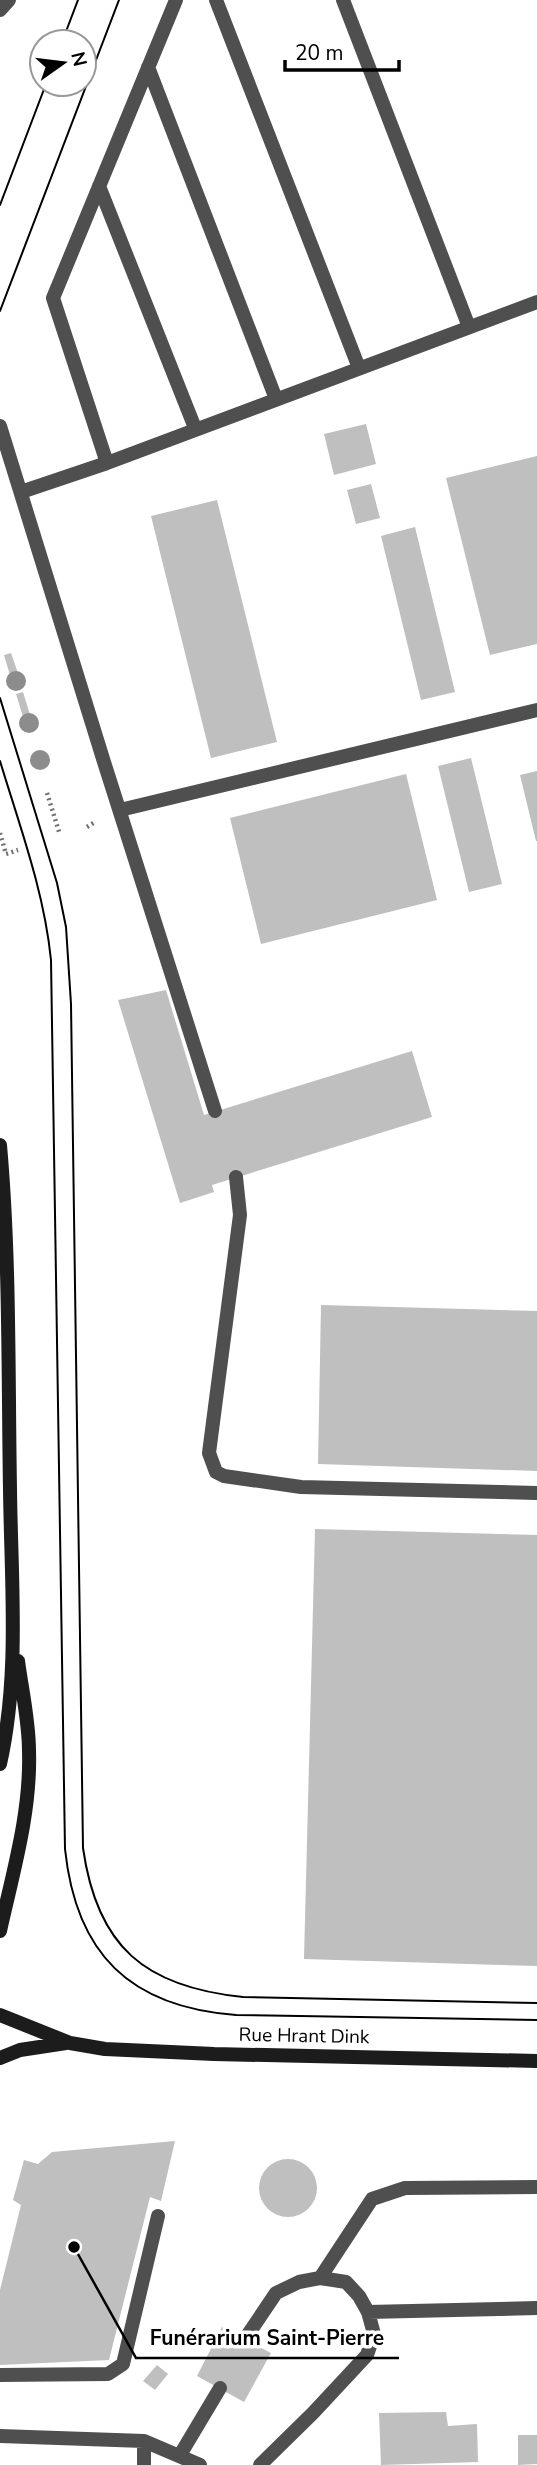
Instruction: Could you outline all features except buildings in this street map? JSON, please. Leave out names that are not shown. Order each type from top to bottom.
[{"type":"main road","points":[[0,1145],[6,1228],[12,1622],[9,1714],[0,1764]]},
{"type":"main road","points":[[0,1931],[24,1819],[29,1781],[27,1722],[12,1622]]},
{"type":"main road","name":"Rue Hrant Dink","points":[[0,2015],[71,2043],[105,2049],[537,2061]]},
{"type":"main road","name":"Rue Hrant Dink","points":[[0,2057],[33,2047],[71,2043]]},
{"type":"lane","points":[[0,9],[9,0]]},
{"type":"lane","points":[[107,463],[53,298],[176,0]]},
{"type":"lane","points":[[216,0],[359,368]]},
{"type":"lane","points":[[343,0],[469,327]]},
{"type":"lane","points":[[148,67],[276,399]]},
{"type":"lane","points":[[99,186],[195,428]]},
{"type":"lane","points":[[21,492],[107,463],[537,302]]},
{"type":"lane","points":[[0,426],[215,1111]]},
{"type":"lane","points":[[120,810],[537,710]]},
{"type":"lane","points":[[236,1177],[240,1214],[209,1453],[216,1472],[224,1476],[301,1487],[537,1493]]},
{"type":"lane","points":[[320,2278],[372,2199],[405,2188],[537,2187]]},
{"type":"lane","points":[[0,2375],[108,2374],[123,2364],[158,2217]]},
{"type":"lane","points":[[245,2339],[276,2293],[299,2282],[320,2278],[346,2282],[359,2296],[368,2312],[374,2334],[367,2355],[260,2465]]},
{"type":"lane","points":[[368,2312],[537,2308]]},
{"type":"lane","points":[[180,2455],[220,2388]]},
{"type":"lane","points":[[0,2436],[144,2441],[200,2465]]},
{"type":"lane","points":[[144,2441],[144,2465]]},
{"type":"path","points":[[47,793],[60,835]]},
{"type":"path","points":[[0,833],[6,854],[18,850]]},
{"type":"tram line","points":[[67,28],[78,0]]},
{"type":"tram line","points":[[0,311],[119,0]]},
{"type":"tram line","points":[[0,205],[41,98]]},
{"type":"tram line","points":[[0,698],[57,883],[66,927],[71,1004],[83,1848],[100,1912],[114,1936],[132,1956],[153,1972],[209,1992],[243,1997],[537,2003]]},
{"type":"tram line","points":[[0,761],[37,884],[51,960],[65,1849],[71,1886],[81,1918],[96,1946],[115,1968],[138,1987],[166,2000],[199,2010],[236,2015],[537,2020]]},
{"type":"place","name":"Funérarium Saint-Pierre","points":[[74,2247]]}]
